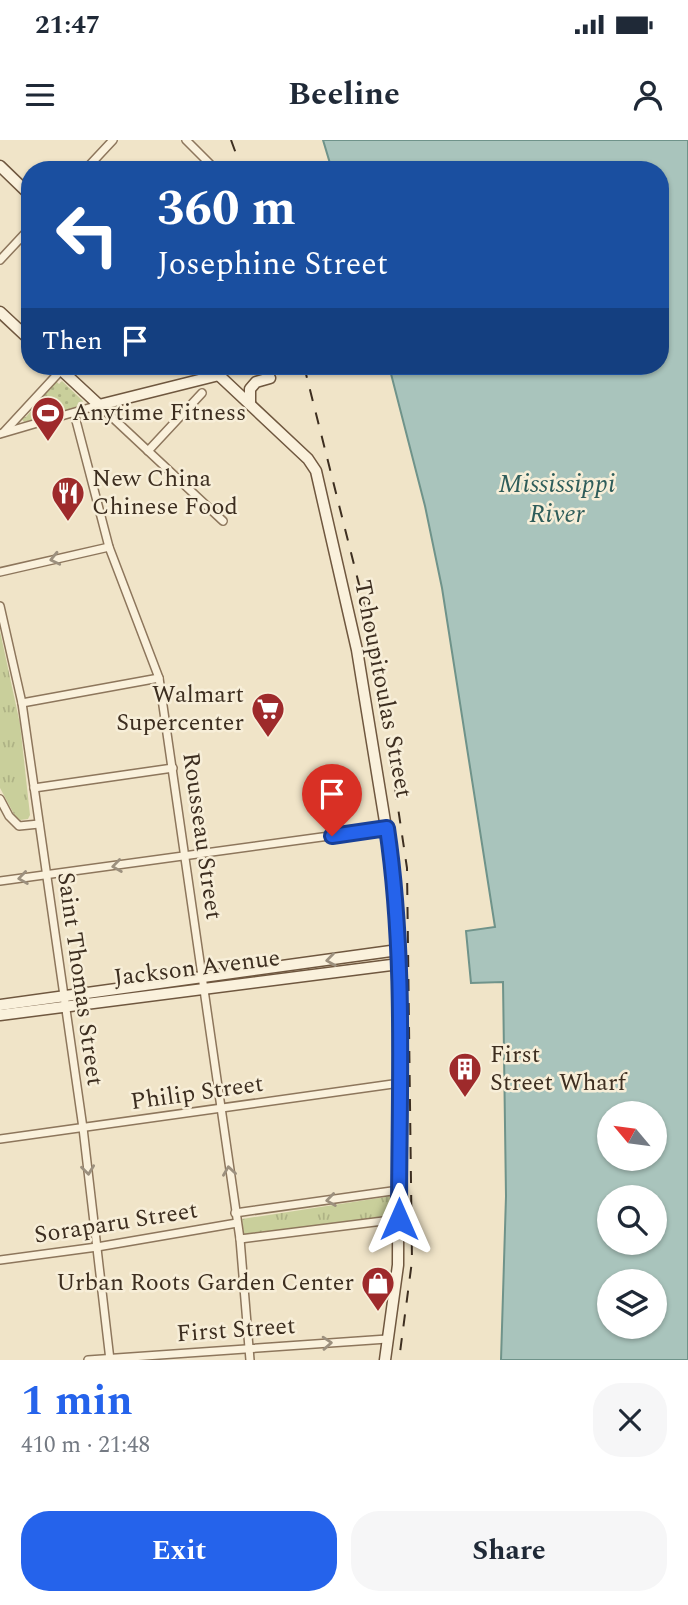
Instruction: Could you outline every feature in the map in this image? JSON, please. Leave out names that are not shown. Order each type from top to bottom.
[{"type":"street","points":[[93,161],[113,140]]},
{"type":"street","points":[[186,140],[207,161]]},
{"type":"street","points":[[0,166],[21,186]]},
{"type":"street","points":[[0,260],[21,238]]},
{"type":"street","points":[[0,312],[21,332]]},
{"type":"street","points":[[2,433],[54,375]]},
{"type":"street","points":[[69,375],[223,521]]},
{"type":"street","points":[[2,433],[219,375]]},
{"type":"street","name":"Tchoupitoulas Street","points":[[219,375],[307,459],[316,471],[357,650],[387,828],[395,883],[400,964],[400,1083],[398,1265],[385,1360]]},
{"type":"street","points":[[250,404],[250,389],[256,382],[270,378]]},
{"type":"street","points":[[148,451],[201,393]]},
{"type":"street","name":"Rousseau Street","points":[[74,413],[109,547],[159,678],[240,1239],[250,1360]]},
{"type":"street","points":[[0,572],[109,547]]},
{"type":"street","name":"Saint Thomas Street","points":[[0,606],[22,703],[83,1128],[110,1359]]},
{"type":"street","points":[[22,703],[159,678]]},
{"type":"street","points":[[34,788],[173,768]]},
{"type":"street","points":[[0,799],[9,816],[19,826],[39,824]]},
{"type":"street","points":[[0,881],[387,828]]},
{"type":"street","name":"Jackson Avenue","points":[[0,1005],[63,1001],[203,982],[398,950]]},
{"type":"street","name":"Jackson Avenue","points":[[203,982],[400,964]]},
{"type":"street","name":"Jackson Avenue","points":[[0,1015],[63,1001]]},
{"type":"street","name":"Philip Street","points":[[0,1139],[400,1083]]},
{"type":"street","points":[[235,1213],[399,1190]]},
{"type":"street","points":[[240,1239],[399,1219]]},
{"type":"street","name":"Soraparu Street","points":[[0,1260],[97,1247],[237,1223]]},
{"type":"street","name":"First Street","points":[[88,1360],[178,1357],[250,1348],[387,1339]]},
{"type":"green space","points":[[56,381],[59,384],[62,381],[83,401],[82,406],[24,422],[21,418],[26,417]]},
{"type":"green space","points":[[0,631],[20,724],[30,815],[28,819],[20,820],[15,816],[0,788]]},
{"type":"green space","points":[[392,1196],[392,1215],[244,1236],[242,1219]]},
{"type":"water","name":"Mississippi River","points":[[323,140],[688,140],[688,1360],[501,1360],[506,1196],[503,982],[471,983],[466,931],[495,927],[442,588],[425,506],[391,375],[669,375],[669,161],[329,161]]},
{"type":"railway","points":[[231,140],[239,161]]},
{"type":"railway","points":[[306,375],[373,640],[407,868],[412,1261],[399,1360]]},
{"type":"place","name":"Anytime Fitness","points":[[48,443]]},
{"type":"place","name":"New China Chinese Food","points":[[68,523]]},
{"type":"place","name":"Walmart Supercenter","points":[[268,739]]},
{"type":"place","name":"First Street Wharf","points":[[465,1099]]},
{"type":"place","name":"Urban Roots Garden Center","points":[[378,1313]]},
{"type":"route","points":[[332,836],[387,828],[395,883],[400,964],[399,1219]]}]
